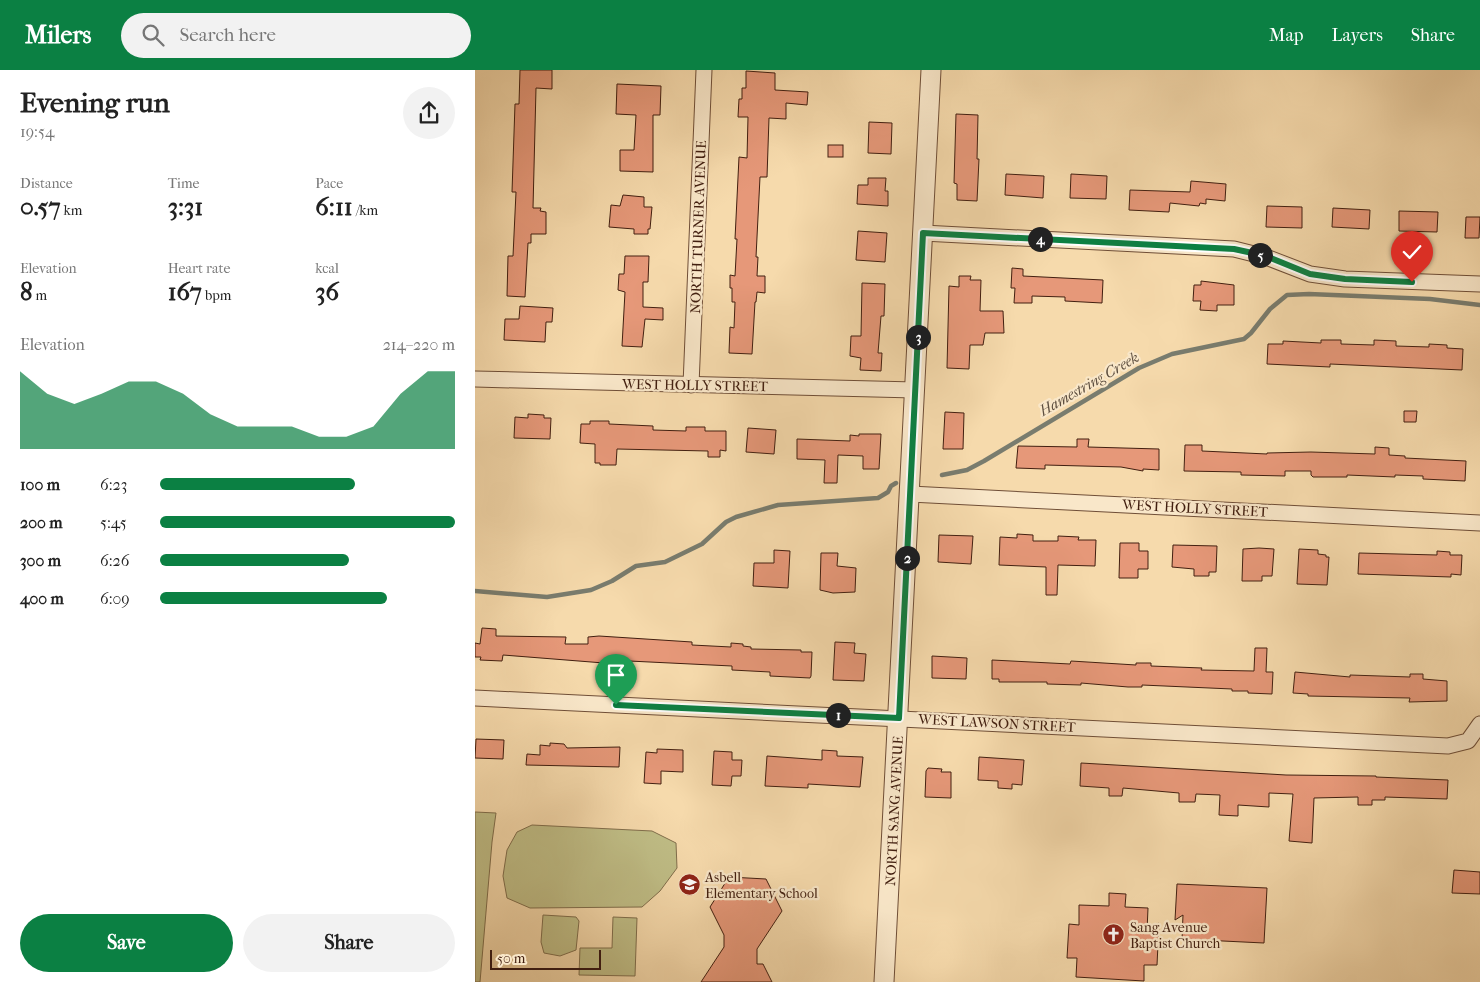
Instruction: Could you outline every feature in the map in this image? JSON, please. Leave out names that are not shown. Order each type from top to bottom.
[{"type":"street","name":"NORTH TURNER AVENUE","points":[[691,385],[704,70]]},
{"type":"street","name":"NORTH SANG AVENUE","points":[[885,982],[931,70]]},
{"type":"street","points":[[923,233],[1234,249],[1266,256],[1310,274],[1345,279],[1480,284]]},
{"type":"street","name":"WEST HOLLY STREET","points":[[475,379],[915,390]]},
{"type":"street","name":"WEST HOLLY STREET","points":[[910,494],[1480,523]]},
{"type":"street","name":"WEST LAWSON STREET","points":[[475,698],[1448,746],[1469,741],[1480,724]]},
{"type":"shaded area","points":[[475,812],[496,813],[480,982],[475,982]]},
{"type":"shaded area","points":[[532,825],[652,831],[676,843],[677,868],[660,891],[642,907],[530,908],[507,898],[503,876],[507,850],[517,832]]},
{"type":"shaded area","points":[[543,915],[576,917],[579,921],[576,950],[560,956],[544,953],[541,942]]},
{"type":"shaded area","points":[[613,917],[637,918],[635,976],[579,975],[580,948],[612,948]]},
{"type":"building","points":[[520,70],[552,70],[552,89],[536,88],[533,208],[541,208],[540,211],[546,212],[546,234],[531,234],[531,243],[528,243],[525,297],[507,296],[508,256],[513,256],[516,192],[512,192],[515,104],[519,104]]},
{"type":"building","points":[[746,71],[775,73],[775,90],[808,92],[807,105],[786,103],[786,119],[769,118],[767,177],[760,177],[756,257],[758,257],[757,276],[765,276],[765,293],[757,292],[752,354],[729,353],[730,327],[734,328],[735,302],[732,302],[730,275],[735,276],[739,157],[747,158],[748,117],[738,117],[739,99],[742,99],[742,88],[746,88]]},
{"type":"building","points":[[617,84],[661,86],[660,115],[653,115],[653,172],[620,171],[620,150],[634,150],[636,115],[616,114]]},
{"type":"building","points":[[956,114],[978,115],[977,159],[979,159],[977,201],[957,200],[957,184],[954,183]]},
{"type":"building","points":[[869,122],[892,123],[891,154],[868,153]]},
{"type":"building","points":[[828,145],[843,145],[843,157],[828,157]]},
{"type":"building","points":[[1006,174],[1044,176],[1043,198],[1005,195]]},
{"type":"building","points":[[1071,174],[1107,176],[1106,199],[1070,198]]},
{"type":"building","points":[[868,178],[886,178],[885,191],[888,191],[888,206],[857,204],[858,185],[868,185]]},
{"type":"building","points":[[1191,181],[1226,184],[1225,201],[1206,199],[1206,204],[1200,203],[1199,206],[1170,203],[1169,212],[1129,210],[1130,190],[1190,192]]},
{"type":"building","points":[[623,195],[644,197],[644,207],[652,207],[648,234],[634,234],[634,229],[609,227],[611,205],[620,206]]},
{"type":"building","points":[[1267,206],[1302,207],[1302,228],[1266,227]]},
{"type":"building","points":[[1333,208],[1370,210],[1369,229],[1332,227]]},
{"type":"building","points":[[1399,211],[1438,212],[1437,232],[1399,231]]},
{"type":"building","points":[[1466,217],[1480,217],[1479,238],[1465,238]]},
{"type":"building","points":[[858,231],[887,233],[885,262],[856,260]]},
{"type":"building","points":[[625,256],[649,256],[648,282],[643,282],[643,307],[663,308],[663,320],[645,319],[642,347],[622,346],[625,292],[618,290],[619,274],[624,274]]},
{"type":"building","points":[[1012,268],[1023,269],[1023,276],[1103,280],[1102,303],[1065,301],[1065,297],[1032,296],[1032,303],[1014,303],[1015,288],[1011,288]]},
{"type":"building","points":[[959,276],[971,276],[970,280],[981,280],[980,311],[1003,311],[1004,333],[985,333],[983,345],[970,345],[969,369],[947,368],[949,286],[959,287]]},
{"type":"building","points":[[1201,281],[1234,285],[1234,305],[1217,305],[1217,311],[1200,310],[1201,301],[1193,301],[1194,285],[1201,285]]},
{"type":"building","points":[[862,283],[885,284],[884,316],[881,316],[878,353],[882,353],[881,371],[860,370],[861,358],[850,356],[851,336],[861,336]]},
{"type":"building","points":[[520,306],[553,308],[552,322],[546,322],[545,342],[504,340],[505,319],[519,319]]},
{"type":"building","points":[[1321,340],[1341,340],[1341,344],[1374,345],[1374,340],[1396,341],[1396,346],[1429,347],[1429,344],[1447,345],[1447,348],[1463,349],[1462,370],[1330,364],[1330,367],[1267,364],[1268,344],[1283,344],[1283,341],[1321,343]]},
{"type":"building","points":[[1404,411],[1417,411],[1416,422],[1404,422]]},
{"type":"building","points":[[945,412],[964,413],[963,449],[943,449]]},
{"type":"building","points":[[528,414],[544,415],[544,418],[551,418],[550,439],[514,438],[515,417],[528,418]]},
{"type":"building","points":[[590,421],[609,421],[609,424],[653,426],[653,430],[686,431],[686,427],[705,427],[705,431],[726,431],[726,451],[720,450],[720,457],[708,457],[708,451],[617,449],[616,465],[600,465],[600,463],[595,463],[595,444],[580,443],[581,424],[590,424]]},
{"type":"building","points":[[748,428],[776,430],[774,454],[746,452]]},
{"type":"building","points":[[859,434],[881,434],[879,469],[863,469],[863,456],[838,455],[837,483],[824,483],[825,460],[797,459],[797,439],[850,441],[850,435],[859,436]]},
{"type":"building","points":[[1077,439],[1089,439],[1088,447],[1159,449],[1159,470],[1143,469],[1143,471],[1121,467],[1045,465],[1045,469],[1016,468],[1018,446],[1077,447]]},
{"type":"building","points":[[1185,445],[1202,445],[1202,451],[1267,454],[1311,452],[1375,454],[1375,447],[1389,448],[1389,455],[1405,456],[1405,458],[1466,461],[1465,481],[1423,479],[1423,476],[1395,475],[1395,477],[1347,475],[1347,477],[1313,477],[1311,471],[1285,471],[1285,476],[1241,475],[1241,472],[1184,471]]},
{"type":"building","points":[[1017,534],[1033,535],[1033,541],[1058,541],[1058,536],[1079,537],[1078,540],[1096,540],[1095,566],[1058,565],[1057,595],[1046,595],[1046,567],[999,565],[1000,537],[1017,538]]},
{"type":"building","points":[[939,535],[973,536],[971,564],[938,562]]},
{"type":"building","points":[[1120,543],[1139,543],[1139,551],[1148,551],[1148,569],[1138,569],[1138,578],[1119,578]]},
{"type":"building","points":[[1173,545],[1217,546],[1216,572],[1209,572],[1209,576],[1194,576],[1194,569],[1172,567]]},
{"type":"building","points":[[1243,549],[1274,549],[1272,576],[1262,576],[1262,581],[1242,581]]},
{"type":"building","points":[[1299,549],[1318,550],[1318,554],[1329,557],[1327,585],[1297,584]]},
{"type":"building","points":[[774,550],[790,551],[788,588],[753,586],[754,563],[774,563]]},
{"type":"building","points":[[1437,551],[1450,552],[1450,555],[1462,555],[1461,575],[1451,574],[1451,577],[1358,574],[1359,553],[1437,555]]},
{"type":"building","points":[[821,553],[838,553],[837,566],[856,568],[855,592],[833,593],[820,590]]},
{"type":"building","points":[[482,628],[496,629],[496,636],[566,637],[565,644],[588,644],[588,637],[599,636],[692,642],[692,645],[731,647],[731,643],[743,644],[743,646],[751,647],[751,649],[801,650],[801,652],[812,652],[811,676],[810,678],[770,676],[770,672],[732,670],[732,666],[629,661],[629,665],[503,655],[502,661],[480,660],[481,657],[475,657],[475,643],[480,644]]},
{"type":"building","points":[[835,642],[855,643],[854,653],[866,654],[864,681],[833,680]]},
{"type":"building","points":[[1255,648],[1267,648],[1266,672],[1273,672],[1272,694],[1232,691],[1232,689],[999,682],[999,679],[992,679],[992,660],[1070,664],[1071,661],[1136,665],[1136,663],[1151,663],[1151,666],[1202,668],[1201,670],[1254,671]]},
{"type":"building","points":[[932,656],[967,658],[966,679],[932,678]]},
{"type":"building","points":[[1295,672],[1350,677],[1350,675],[1410,677],[1410,674],[1423,674],[1423,679],[1447,681],[1447,701],[1409,702],[1410,698],[1308,696],[1308,694],[1293,693]]},
{"type":"building","points":[[476,739],[504,740],[503,759],[475,758]]},
{"type":"building","points":[[550,743],[564,744],[567,748],[620,747],[619,767],[526,765],[527,754],[540,755],[540,745],[550,746]]},
{"type":"building","points":[[657,749],[683,750],[683,772],[661,771],[661,784],[644,783],[646,752],[657,753]]},
{"type":"building","points":[[822,750],[837,751],[837,756],[863,757],[860,787],[808,784],[808,788],[765,786],[767,756],[822,760]]},
{"type":"building","points":[[714,751],[732,752],[732,760],[742,760],[741,776],[732,776],[731,786],[712,785]]},
{"type":"building","points":[[979,757],[1024,760],[1022,785],[1012,784],[1012,789],[998,788],[998,781],[978,780]]},
{"type":"building","points":[[1081,763],[1286,775],[1376,776],[1448,780],[1447,799],[1385,797],[1385,800],[1372,800],[1372,805],[1358,805],[1358,797],[1314,798],[1312,843],[1289,841],[1293,794],[1269,793],[1269,807],[1238,805],[1238,816],[1219,815],[1220,795],[1196,794],[1195,802],[1179,802],[1179,793],[1123,788],[1122,796],[1109,796],[1109,788],[1080,786]]},
{"type":"building","points":[[928,768],[942,769],[941,772],[951,772],[951,798],[925,797],[926,771]]},
{"type":"building","points":[[1454,870],[1480,872],[1480,894],[1452,893]]},
{"type":"building","points":[[729,877],[766,879],[782,911],[757,949],[757,964],[763,964],[772,982],[701,982],[724,947],[724,935],[710,907]]},
{"type":"building","points":[[1177,884],[1267,888],[1264,943],[1182,939],[1183,915],[1175,920]]},
{"type":"building","points":[[1109,893],[1126,894],[1125,907],[1148,908],[1147,931],[1159,923],[1157,965],[1144,965],[1144,981],[1076,977],[1077,958],[1067,958],[1069,924],[1079,925],[1079,905],[1109,906]]},
{"type":"waterway","name":"Hamestring Creek","points":[[942,475],[967,470],[984,461],[1139,368],[1172,354],[1244,339],[1270,309],[1287,295],[1309,294],[1430,299],[1480,305]]},
{"type":"waterway","name":"Hamestring Creek","points":[[475,591],[547,597],[591,590],[612,581],[636,566],[665,562],[702,544],[726,522],[736,517],[778,505],[878,498],[888,492],[891,486],[896,483]]},
{"type":"place","name":"Asbell Elementary School","points":[[689,885]]},
{"type":"place","name":"Sang Avenue Baptist Church","points":[[1114,935]]},
{"type":"route","points":[[616,705],[899,718],[923,233],[1234,249],[1266,256],[1310,274],[1345,279],[1412,282]]}]
